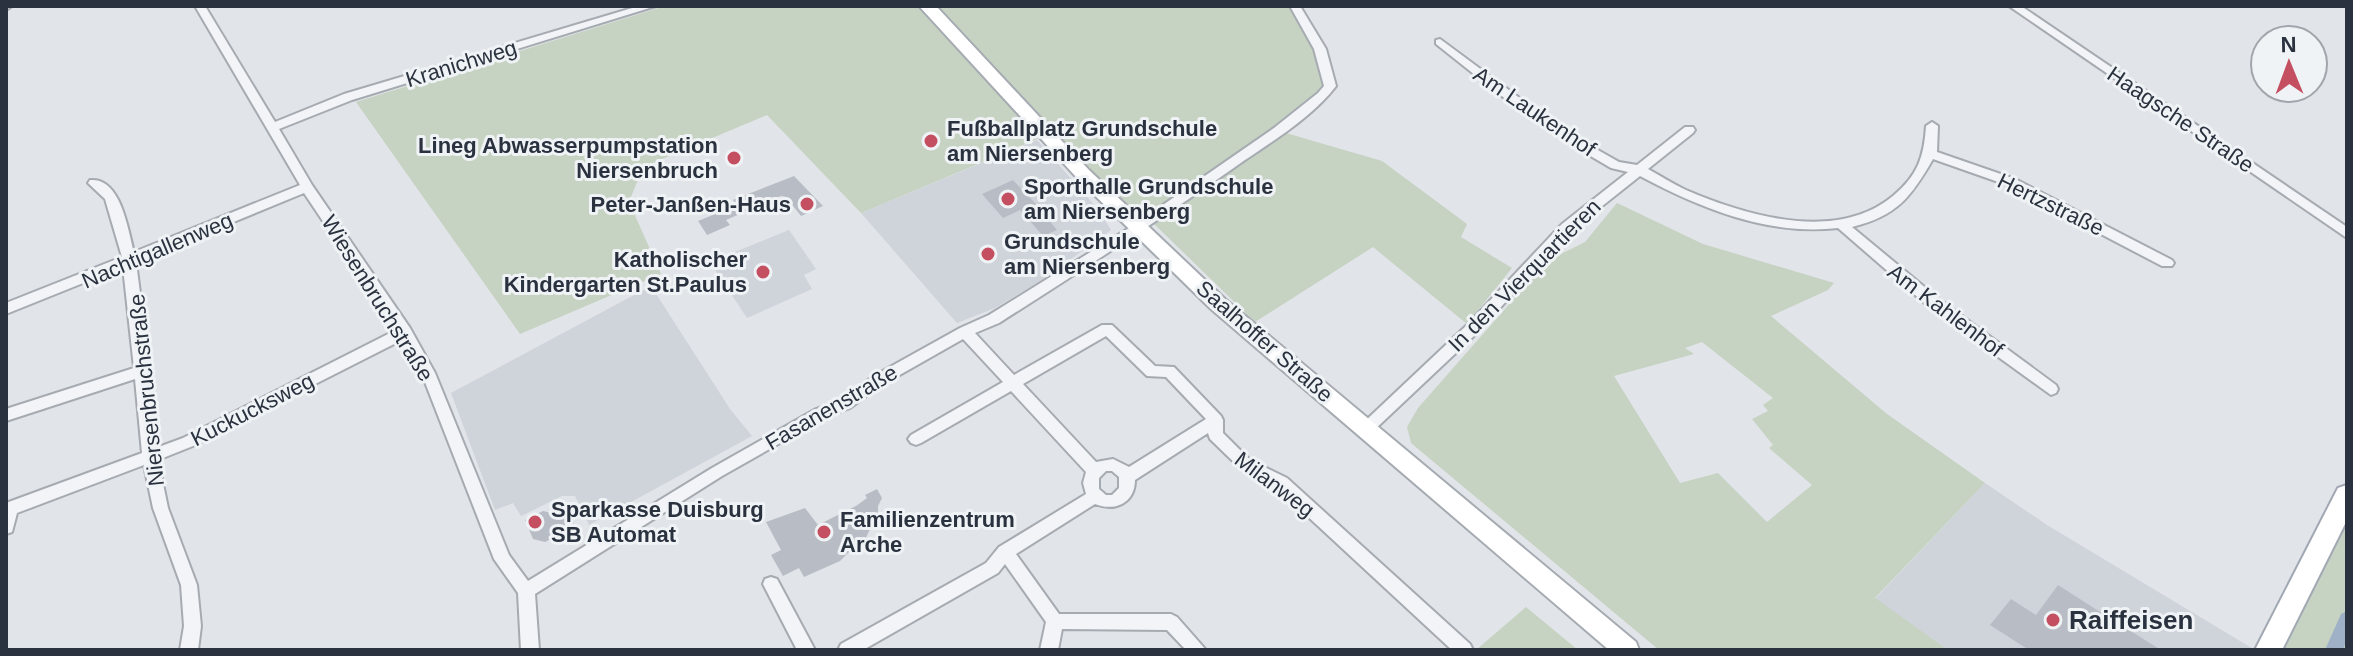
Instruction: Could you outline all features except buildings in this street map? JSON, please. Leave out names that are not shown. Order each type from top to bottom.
[{"type":"main road","name":"Saalhoffer Straße","points":[[927,6],[1083,174],[1218,304],[1627,650]]},
{"type":"main road","points":[[2268,650],[2347,495]]},
{"type":"street","name":"Wiesenbruchstraße","points":[[200,6],[307,187],[405,332],[435,388],[502,559],[526,591]]},
{"type":"street","name":"Kranichweg","points":[[273,127],[348,97],[651,6]]},
{"type":"street","name":"Fasanenstraße","points":[[526,591],[717,472],[821,413],[845,404],[877,381],[965,332],[994,319],[1234,164],[1329,90],[1320,49],[1295,6]]},
{"type":"street","name":"Haagsche Straße","points":[[2014,6],[2347,233]]},
{"type":"street","name":"Am Laukenhof","points":[[1440,42],[1540,118],[1618,167],[1636,169],[1683,193],[1733,211],[1779,222],[1844,227]]},
{"type":"street","points":[[1844,227],[1885,210],[1903,196],[1931,154],[1932,126]]},
{"type":"street","name":"In den Vierquartieren","points":[[1367,428],[1472,329],[1567,227],[1636,169],[1689,130]]},
{"type":"street","name":"Hertzstraße","points":[[1931,154],[2011,182],[2167,263]]},
{"type":"street","name":"Niersenbruchstraße","points":[[94,183],[110,195],[132,260],[155,489],[190,584],[194,612],[189,650]]},
{"type":"street","name":"Nachtigallenweg","points":[[6,309],[307,187]]},
{"type":"street","name":"Am Kahlenhof","points":[[1844,227],[1934,303],[2051,389]]},
{"type":"street","name":"Milanweg","points":[[1013,384],[1107,329],[1152,372],[1169,371],[1216,420],[1215,435],[1245,464],[1282,483],[1464,650]]},
{"type":"street","name":"Kuckucksweg","points":[[8,510],[151,457],[405,332]]},
{"type":"street","points":[[965,332],[1095,471]]},
{"type":"street","points":[[6,415],[143,371]]},
{"type":"street","points":[[916,439],[1013,384]]},
{"type":"street","points":[[1128,476],[1216,420]]},
{"type":"street","points":[[1111,466],[1128,476],[1129,488],[1122,496],[1107,500],[1095,496],[1088,482],[1095,471],[1111,466]]},
{"type":"street","points":[[847,650],[992,568],[1005,552],[1095,496]]},
{"type":"street","points":[[6,527],[8,510]]},
{"type":"street","points":[[1005,552],[1055,621],[1049,650]]},
{"type":"street","points":[[771,584],[806,650]]},
{"type":"street","points":[[526,591],[530,650]]},
{"type":"street","points":[[1055,621],[1171,622],[1197,650]]},
{"type":"shaded area","name":"Grundschule am Niersenberg","points":[[1037,140],[1097,208],[1111,230],[1045,278],[995,308],[957,323],[861,213]]},
{"type":"shaded area","name":"Katholischer Kindergarten St.Paulus","points":[[789,230],[816,269],[804,275],[812,289],[747,318],[710,262]]},
{"type":"shaded area","points":[[651,286],[730,409],[752,436],[589,525],[575,496],[562,496],[521,516],[513,503],[495,510],[451,393]]},
{"type":"shaded area","points":[[1985,483],[2047,525],[2255,650],[1948,650],[1875,599]]},
{"type":"green space","points":[[665,6],[1295,6],[1320,49],[1330,94],[1279,131],[1382,161],[1467,224],[1461,237],[1512,268],[1467,324],[1373,247],[1255,322],[1152,222],[1139,228],[1047,135],[861,213],[767,115],[643,167],[629,202],[661,274],[520,334],[356,102]]},
{"type":"green space","points":[[1617,203],[1703,244],[1834,283],[1828,290],[1771,316],[1887,414],[1985,483],[1875,598],[1948,650],[1659,650],[1411,443],[1407,427],[1418,408],[1540,269],[1551,259],[1585,242]],"holes":[[[1702,342],[1773,398],[1763,405],[1768,411],[1752,419],[1773,445],[1769,448],[1812,485],[1767,522],[1718,473],[1680,483],[1614,376],[1694,354],[1685,348]]]},
{"type":"green space","points":[[2347,512],[2347,650],[2278,650]]},
{"type":"green space","points":[[1526,607],[1578,650],[1476,650]]},
{"type":"waterway","points":[[2334,650],[2347,619]]},
{"type":"place","name":"Fußballplatz Grundschule am Niersenberg","points":[[931,141]]},
{"type":"place","name":"Lineg Abwasserpumpstation Niersenbruch","points":[[734,158]]},
{"type":"place","name":"Sporthalle Grundschule am Niersenberg","points":[[1008,199]]},
{"type":"place","name":"Peter-Janßen-Haus","points":[[807,204]]},
{"type":"place","name":"Grundschule am Niersenberg","points":[[988,254]]},
{"type":"place","name":"Katholischer Kindergarten St.Paulus","points":[[763,272]]},
{"type":"place","name":"Sparkasse Duisburg SB Automat","points":[[535,522]]},
{"type":"place","name":"Familienzentrum Arche","points":[[824,532]]},
{"type":"place","name":"Raiffeisen","points":[[2053,620]]}]
